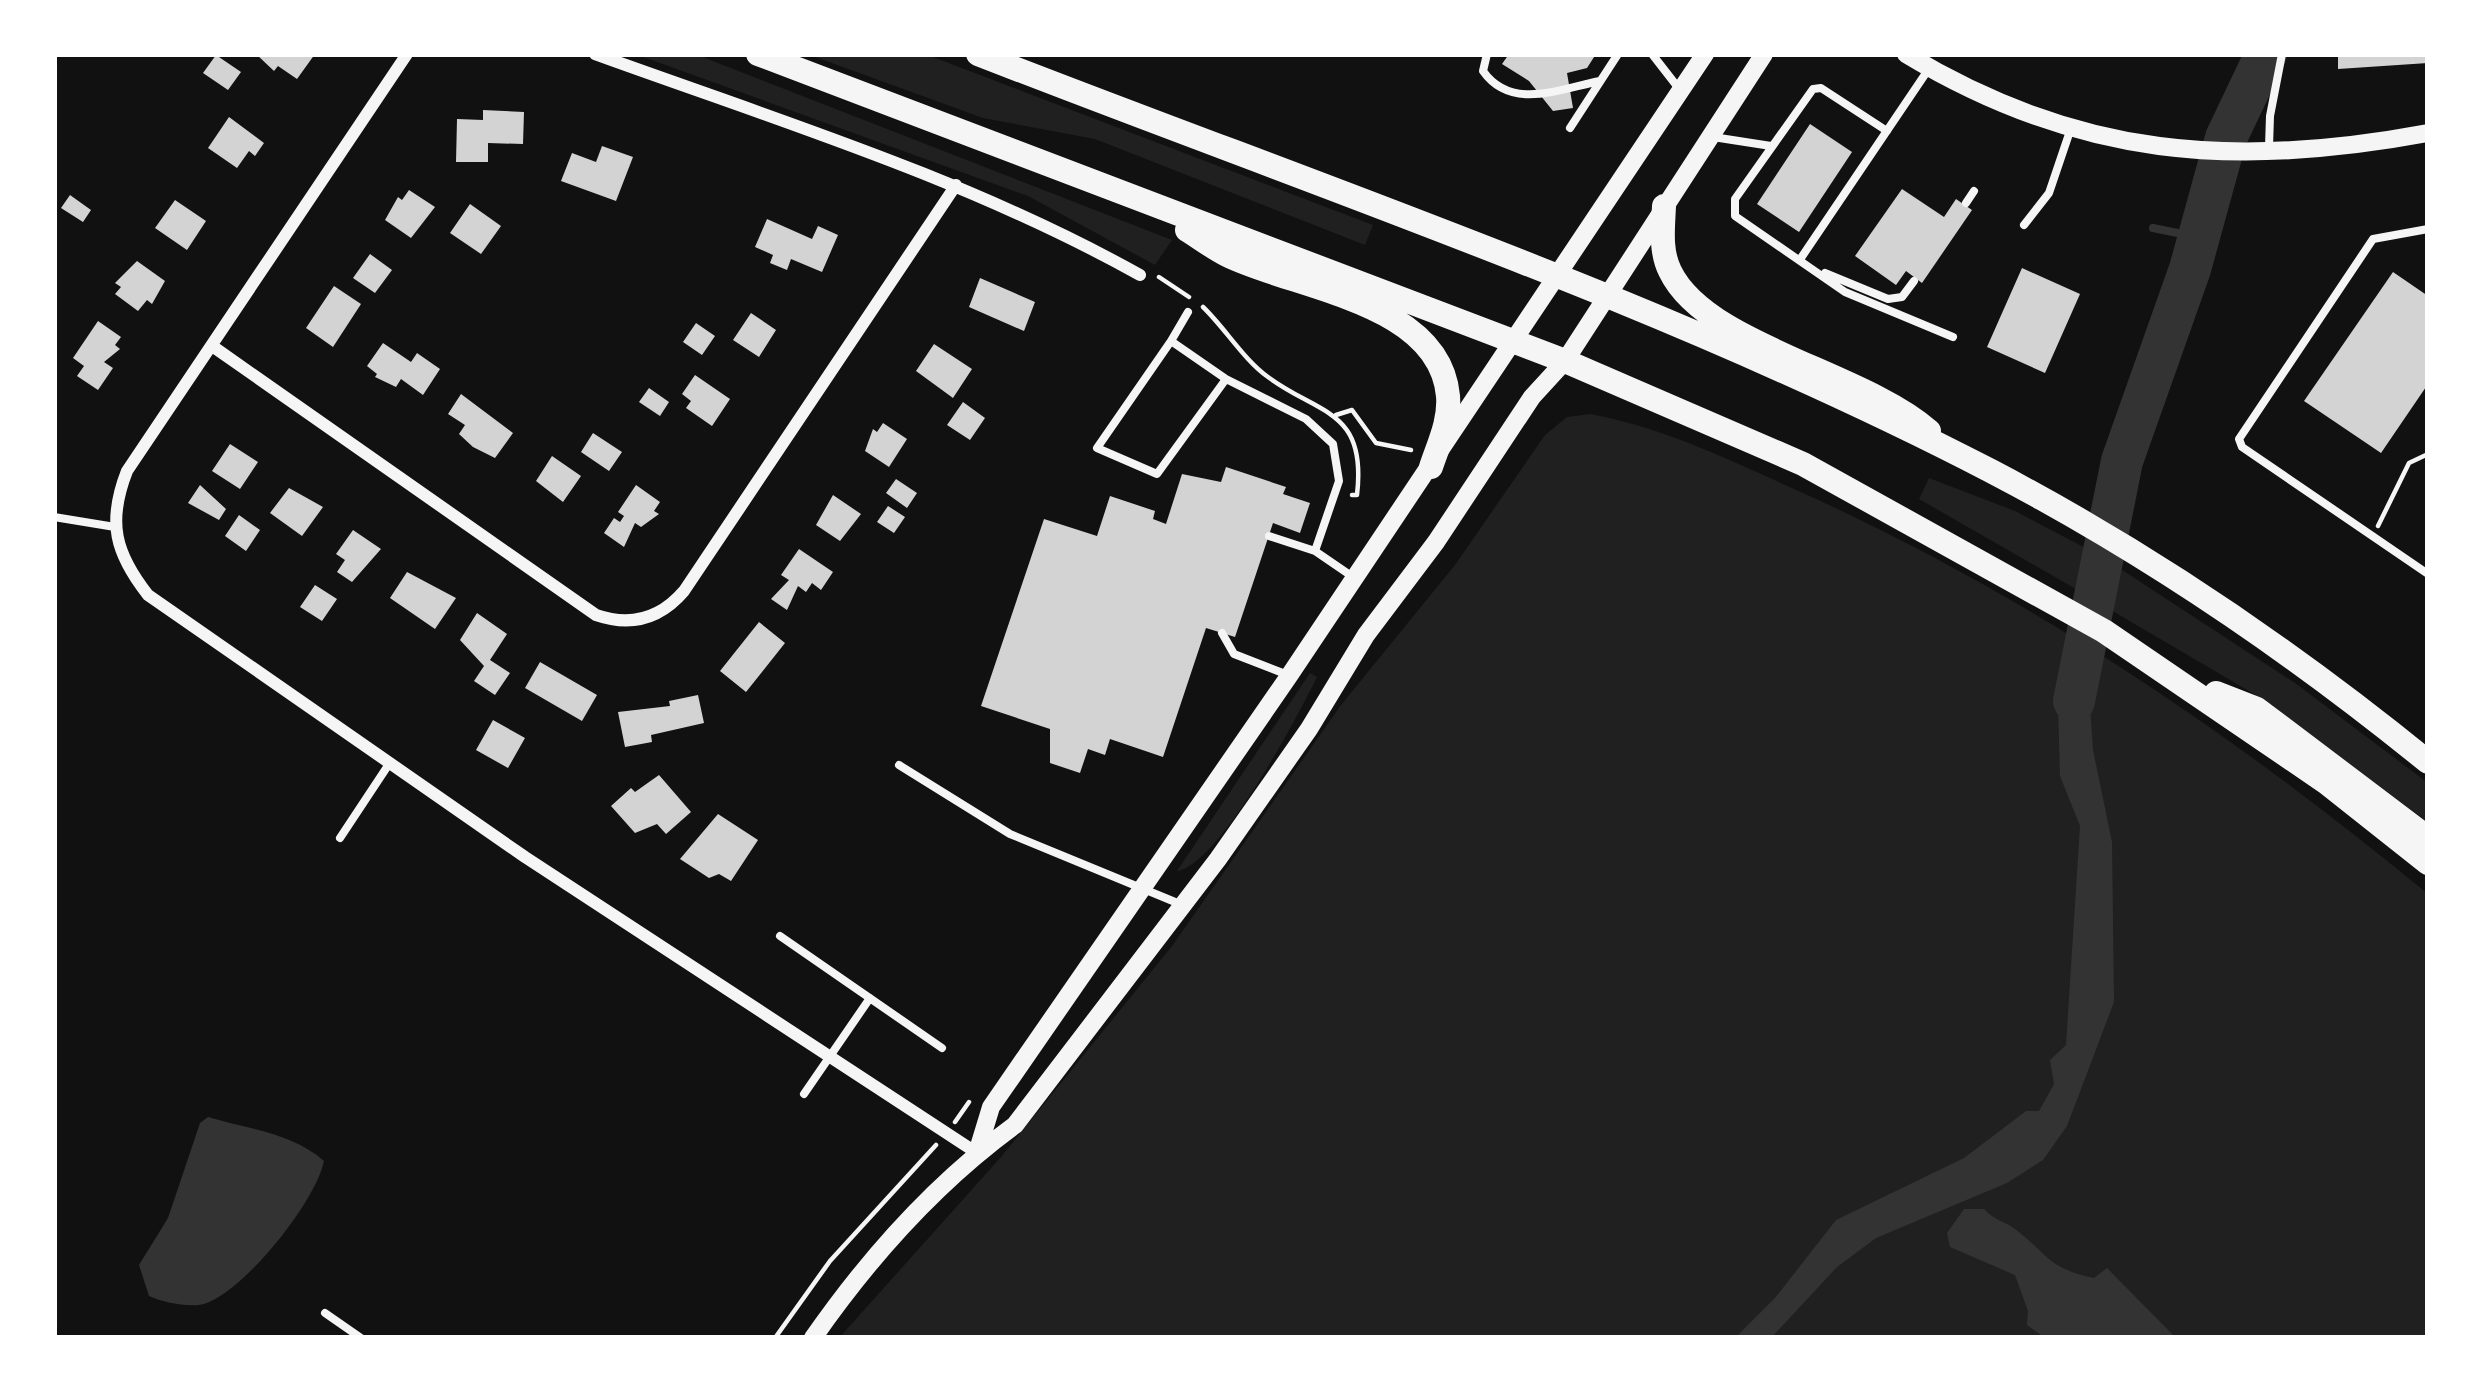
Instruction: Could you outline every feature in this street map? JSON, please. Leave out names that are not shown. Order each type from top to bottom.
[{"type":"highway","points":[[758,54],[1564,361],[1803,464],[2104,631],[2326,783],[2428,863]]},
{"type":"highway","points":[[978,54],[1606,295],[1790,373],[1953,453],[2120,546],[2428,762]]},
{"type":"highway","points":[[1140,200],[1226,255],[1388,315],[1418,335],[1438,361],[1448,398],[1447,421],[1421,458]]},
{"type":"highway","points":[[1664,206],[1663,251],[1669,270],[1700,311],[1898,404],[1953,453]]},
{"type":"highway","points":[[2180,680],[2258,709],[2428,838]]},
{"type":"street","points":[[407,54],[128,471],[117,497],[115,532],[123,562],[148,595],[389,764],[721,988],[977,1153]]},
{"type":"street","points":[[596,54],[956,185],[1042,220],[1140,275]]},
{"type":"street","points":[[977,1153],[991,1107],[1354,578],[1421,458],[1512,343],[1706,54]]},
{"type":"street","points":[[813,1338],[862,1272],[977,1153],[1015,1125],[1040,1096],[1309,729],[1366,634],[1436,542],[1532,397],[1564,361],[1764,54]]},
{"type":"street","points":[[1906,54],[1970,90],[2071,129],[2173,151],[2268,155],[2428,133]]},
{"type":"street","points":[[214,348],[596,615],[639,621],[662,612],[684,591],[956,185]]},
{"type":"lane","points":[[1487,54],[1483,71],[1493,86],[1514,97],[1600,81]]},
{"type":"lane","points":[[1570,128],[1618,54]]},
{"type":"lane","points":[[1652,54],[1681,91]]},
{"type":"lane","points":[[2268,155],[2282,54]]},
{"type":"lane","points":[[1801,258],[1930,68]]},
{"type":"lane","points":[[1887,130],[1821,88],[1813,89],[1735,200],[1735,216],[1845,292],[1953,338]]},
{"type":"lane","points":[[2024,225],[2049,193],[2071,129]]},
{"type":"lane","points":[[1712,137],[1771,146]]},
{"type":"lane","points":[[1966,202],[1974,190]]},
{"type":"lane","points":[[2428,229],[2373,239],[2239,439],[2242,448],[2428,574]]},
{"type":"lane","points":[[1818,271],[1888,299],[1902,297],[1914,281]]},
{"type":"lane","points":[[1188,312],[1097,448],[1157,474],[1226,379]]},
{"type":"lane","points":[[1172,341],[1226,379],[1324,433],[1338,457],[1334,495],[1315,551]]},
{"type":"lane","points":[[54,518],[115,532]]},
{"type":"lane","points":[[1269,536],[1315,551],[1354,578]]},
{"type":"lane","points":[[1222,633],[1234,654],[1289,676]]},
{"type":"lane","points":[[340,838],[389,764]]},
{"type":"lane","points":[[899,765],[1010,834],[1181,904]]},
{"type":"lane","points":[[780,936],[942,1048]]},
{"type":"lane","points":[[804,1094],[870,998]]},
{"type":"lane","points":[[325,1313],[361,1338]]},
{"type":"path","points":[[1140,275],[1151,272],[1202,306],[1267,377],[1336,415],[1351,440],[1360,476],[1357,494],[1334,495]]},
{"type":"path","points":[[1336,415],[1352,410],[1376,443],[1421,458]]},
{"type":"path","points":[[2372,536],[2398,493],[2409,463],[2428,454]]},
{"type":"path","points":[[776,1338],[830,1261],[974,1096]]},
{"type":"shaded area","points":[[635,54],[695,54],[1172,240],[1155,265],[1028,196]]},
{"type":"shaded area","points":[[807,54],[925,54],[1373,225],[1365,245],[1095,139],[983,118]]},
{"type":"shaded area","points":[[1590,414],[1643,427],[1719,456],[1880,529],[1963,573],[2125,670],[2203,723],[2428,894],[2428,1338],[839,1338],[1001,1157],[1172,946],[1341,705],[1455,565],[1545,435],[1567,417]]},
{"type":"shaded area","points":[[1929,478],[2015,511],[2095,553],[2088,596],[1919,499]]},
{"type":"shaded area","points":[[2113,564],[2295,683],[2428,783],[2428,822],[2254,694],[2104,606]]},
{"type":"shaded area","points":[[2079,640],[2096,651],[2099,661],[2089,692],[2093,750],[2112,842],[2114,1002],[2067,1126],[2043,1160],[2007,1183],[1876,1238],[1837,1267],[1771,1338],[1735,1338],[1775,1298],[1836,1220],[1964,1158],[2026,1111],[2039,1111],[2054,1084],[2050,1060],[2066,1045],[2080,826],[2060,776],[2058,703],[2072,644]]},
{"type":"shaded area","points":[[1310,673],[1317,677],[1255,787],[1214,844],[1177,871]]},
{"type":"shaded area","points":[[208,1117],[284,1138],[324,1161],[308,1198],[258,1264],[221,1296],[204,1304],[176,1304],[149,1296],[139,1265],[168,1218],[200,1123]]},
{"type":"shaded area","points":[[1964,1209],[1984,1209],[2067,1270],[2094,1278],[2107,1268],[2176,1338],[2045,1338],[2027,1325],[2028,1311],[2015,1275],[1950,1247],[1947,1233]]},
{"type":"building","points":[[256,54],[315,54],[297,79],[278,66],[274,71]]},
{"type":"building","points":[[1509,54],[1596,54],[1587,68],[1567,73],[1573,108],[1553,111],[1529,81],[1502,64]]},
{"type":"building","points":[[2338,54],[2428,54],[2428,63],[2338,69]]},
{"type":"building","points":[[216,55],[241,72],[228,90],[203,73]]},
{"type":"building","points":[[483,110],[524,112],[523,144],[488,143],[488,162],[456,162],[457,119],[483,120]]},
{"type":"building","points":[[229,117],[264,143],[255,156],[249,151],[237,168],[208,148]]},
{"type":"building","points":[[1810,124],[1852,152],[1799,232],[1757,204]]},
{"type":"building","points":[[602,146],[633,157],[616,201],[561,181],[572,153],[596,162]]},
{"type":"building","points":[[1902,189],[1944,217],[1956,199],[1972,210],[1922,283],[1906,271],[1896,285],[1855,256]]},
{"type":"building","points":[[409,190],[435,207],[411,238],[385,220],[398,197],[402,200]]},
{"type":"building","points":[[70,195],[91,210],[83,222],[61,208]]},
{"type":"building","points":[[175,200],[206,221],[187,250],[155,228]]},
{"type":"building","points":[[470,204],[501,226],[481,254],[450,233]]},
{"type":"building","points":[[767,219],[812,239],[818,226],[838,235],[822,272],[791,259],[787,270],[770,263],[773,255],[755,247]]},
{"type":"building","points":[[370,254],[392,270],[375,293],[353,278]]},
{"type":"building","points":[[137,261],[165,281],[152,304],[147,300],[138,311],[115,294],[121,287],[115,283]]},
{"type":"building","points":[[2022,268],[2080,294],[2045,373],[1987,347]]},
{"type":"building","points":[[2393,272],[2428,296],[2428,384],[2381,453],[2304,401]]},
{"type":"building","points":[[980,278],[1035,302],[1024,331],[969,307]]},
{"type":"building","points":[[334,286],[361,304],[333,347],[306,328]]},
{"type":"building","points":[[751,313],[776,330],[759,357],[733,340]]},
{"type":"building","points":[[98,321],[121,337],[115,345],[120,349],[104,362],[113,368],[98,390],[77,376],[84,366],[73,358]]},
{"type":"building","points":[[696,323],[715,336],[702,355],[683,342]]},
{"type":"building","points":[[383,343],[411,362],[417,353],[440,369],[423,395],[401,379],[396,387],[375,377],[367,366]]},
{"type":"building","points":[[934,344],[972,369],[953,398],[916,371]]},
{"type":"building","points":[[695,375],[730,399],[712,426],[686,408],[691,401],[682,394]]},
{"type":"building","points":[[649,388],[669,402],[660,416],[639,402]]},
{"type":"building","points":[[461,394],[513,433],[495,458],[459,434],[465,425],[448,414]]},
{"type":"building","points":[[963,402],[985,418],[970,440],[947,425]]},
{"type":"building","points":[[883,423],[907,439],[889,467],[865,451],[873,429],[877,432]]},
{"type":"building","points":[[593,433],[622,452],[609,471],[581,452]]},
{"type":"building","points":[[230,444],[258,462],[240,489],[212,471]]},
{"type":"building","points":[[552,456],[581,476],[563,502],[536,481]]},
{"type":"building","points":[[1226,467],[1286,487],[1283,494],[1310,503],[1300,533],[1273,523],[1235,637],[1206,628],[1163,757],[1110,739],[1105,755],[1088,749],[1080,773],[1050,763],[1050,729],[981,706],[1044,519],[1097,536],[1110,496],[1155,511],[1153,519],[1166,524],[1182,474],[1221,482]]},
{"type":"building","points":[[896,479],[917,493],[907,508],[886,493]]},
{"type":"building","points":[[200,485],[226,509],[219,520],[188,503]]},
{"type":"building","points":[[636,485],[660,502],[654,511],[659,514],[641,527],[635,523],[624,547],[604,533],[614,518],[620,522],[624,516],[618,512]]},
{"type":"building","points":[[289,488],[323,507],[302,536],[270,513]]},
{"type":"building","points":[[833,495],[861,514],[840,541],[816,525]]},
{"type":"building","points":[[888,506],[905,517],[894,533],[877,522]]},
{"type":"building","points":[[239,515],[260,530],[246,551],[225,536]]},
{"type":"building","points":[[353,530],[381,549],[352,582],[337,572],[345,560],[336,554]]},
{"type":"building","points":[[799,549],[833,572],[821,590],[812,583],[806,592],[798,586],[787,610],[771,599],[789,580],[781,575]]},
{"type":"building","points":[[407,572],[456,598],[435,629],[390,598]]},
{"type":"building","points":[[315,585],[337,599],[322,621],[300,607]]},
{"type":"building","points":[[477,613],[507,634],[490,660],[510,673],[495,695],[474,681],[484,666],[460,640]]},
{"type":"building","points":[[759,622],[785,643],[746,692],[720,671]]},
{"type":"building","points":[[540,662],[597,695],[582,721],[525,688]]},
{"type":"building","points":[[698,695],[704,723],[651,735],[652,742],[625,747],[618,712],[670,706],[669,701]]},
{"type":"building","points":[[493,720],[525,738],[508,768],[476,750]]},
{"type":"building","points":[[659,775],[691,812],[666,834],[657,824],[635,833],[611,806],[631,788],[635,792]]},
{"type":"building","points":[[718,814],[758,840],[731,881],[719,874],[709,878],[680,859]]},
{"type":"waterway","points":[[2074,701],[2122,461],[2190,269],[2226,138],[2266,54]]},
{"type":"waterway","points":[[2153,228],[2197,237]]}]
